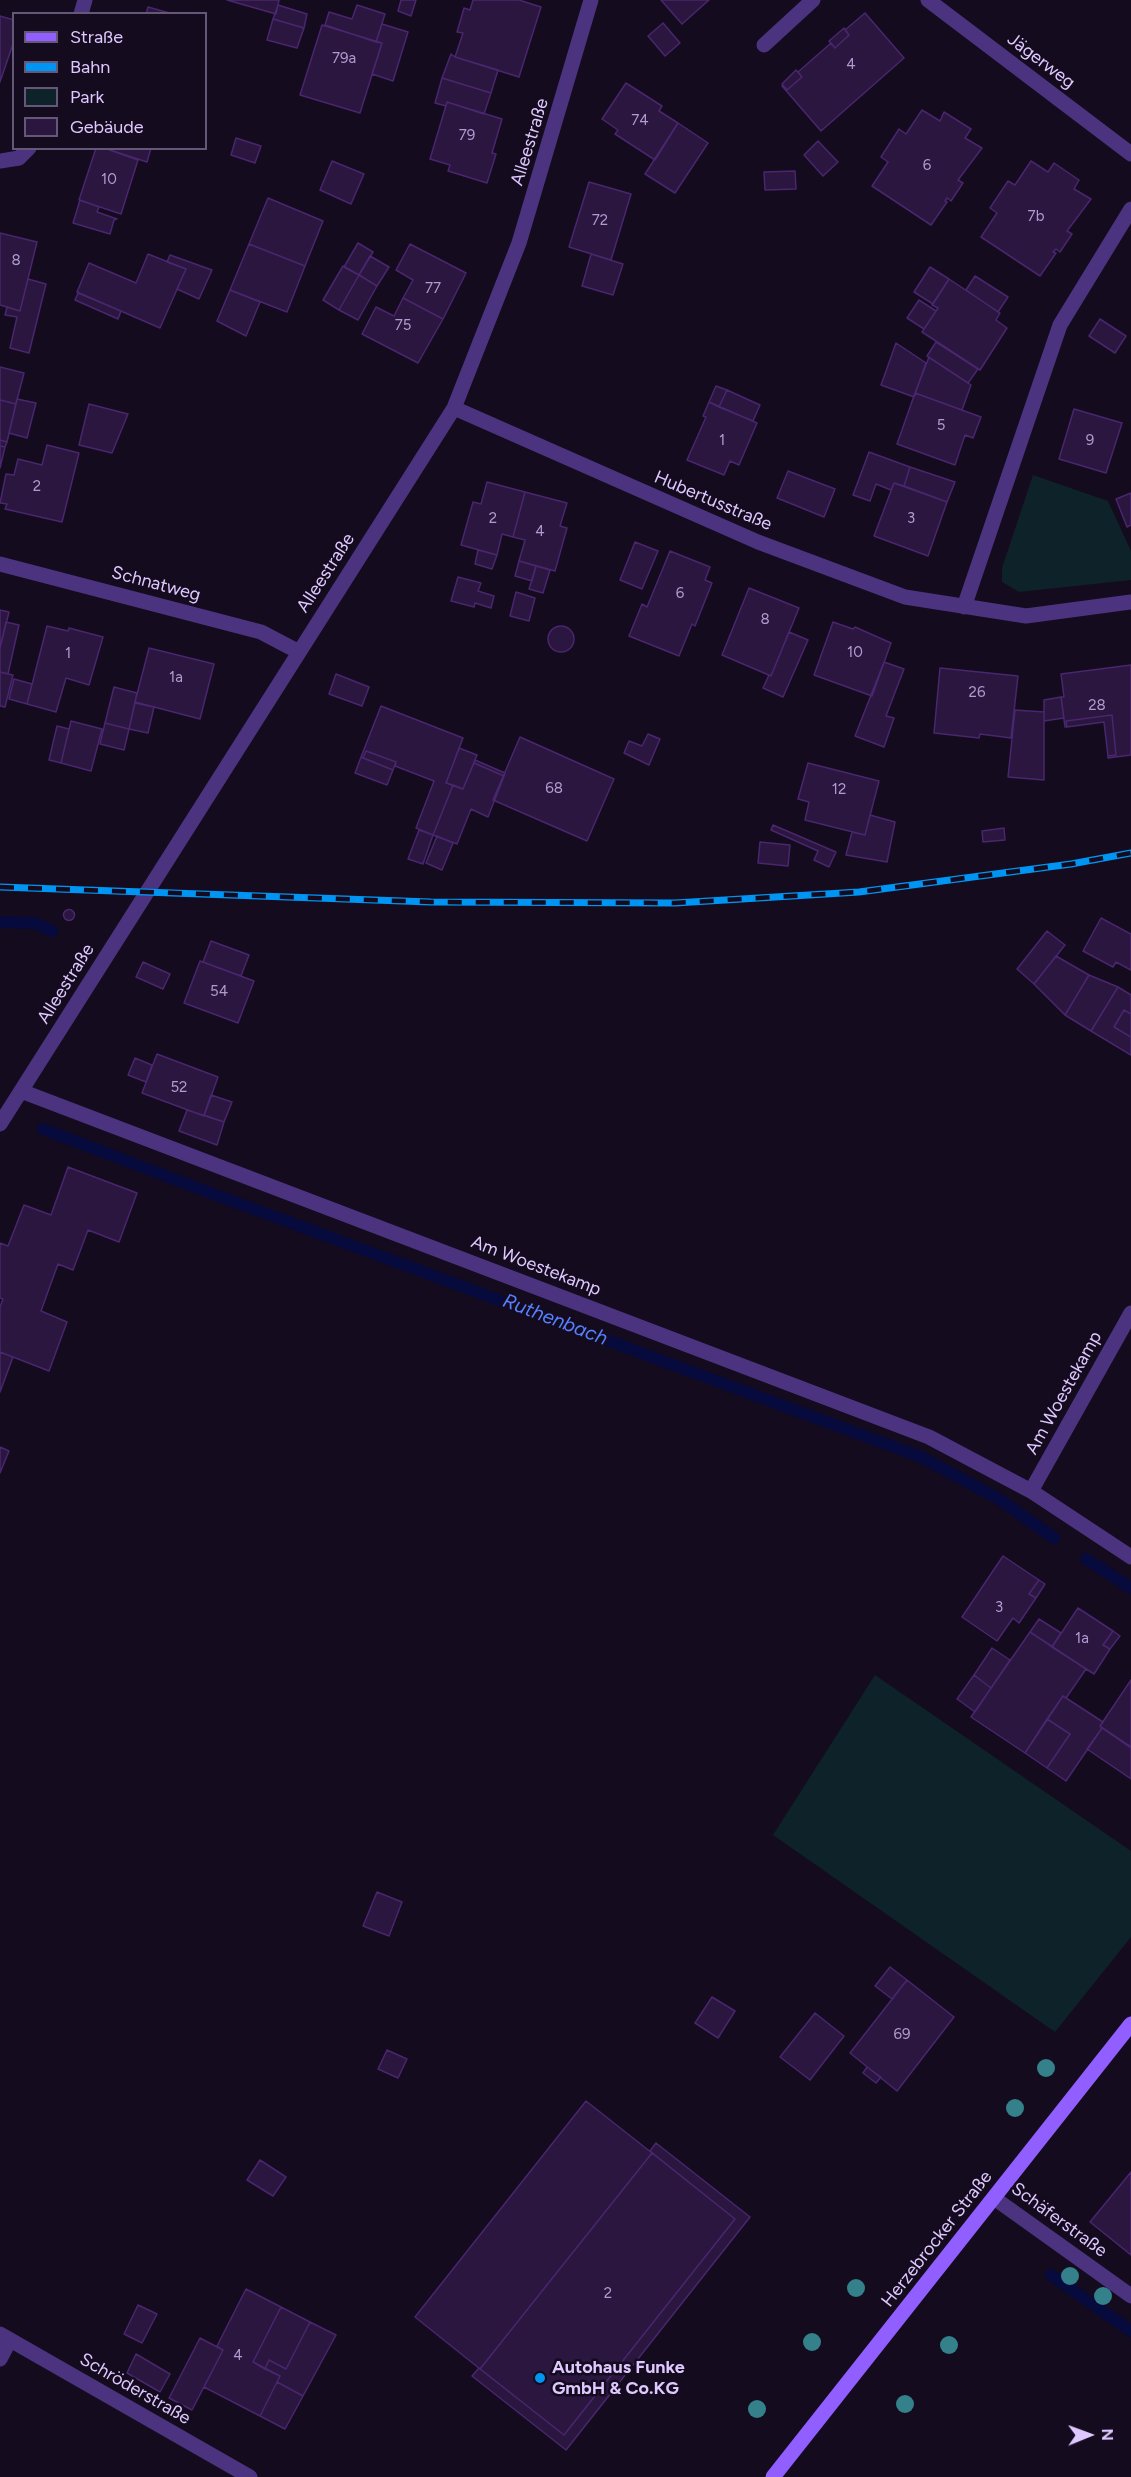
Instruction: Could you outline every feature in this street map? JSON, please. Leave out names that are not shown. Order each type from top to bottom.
[{"type":"main road","name":"Herzebrocker Straße","points":[[773,2477],[1131,2024]]},
{"type":"street","name":"Alleestraße","points":[[0,1124],[454,408],[519,243],[591,0]]},
{"type":"street","points":[[764,45],[813,0]]},
{"type":"street","name":"Jägerweg","points":[[928,0],[1131,154]]},
{"type":"street","points":[[0,161],[20,158],[27,150]]},
{"type":"street","points":[[964,607],[1060,325],[1131,208]]},
{"type":"street","name":"Hubertusstraße","points":[[454,408],[758,542],[905,597],[1026,616],[1131,602]]},
{"type":"street","name":"Schnatweg","points":[[0,564],[261,632],[299,652]]},
{"type":"street","name":"Am Woestekamp","points":[[21,1091],[929,1437],[1031,1491],[1131,1557]]},
{"type":"street","name":"Am Woestekamp","points":[[1031,1491],[1131,1313]]},
{"type":"street","name":"Schäferstraße","points":[[994,2198],[1131,2296]]},
{"type":"street","points":[[0,2359],[5,2337]]},
{"type":"street","name":"Schröderstraße","points":[[5,2337],[250,2477]]},
{"type":"green space","points":[[1033,475],[1108,501],[1131,551],[1131,580],[1019,592],[1002,582],[1002,568]]},
{"type":"green space","points":[[875,1675],[1131,1851],[1131,1937],[1055,2032],[773,1835]]},
{"type":"building","points":[[227,0],[279,0],[276,14]]},
{"type":"building","points":[[401,0],[416,0],[411,16],[398,11]]},
{"type":"building","points":[[473,0],[519,0],[541,7],[519,77],[455,57],[463,33],[457,32],[464,8],[470,10]]},
{"type":"building","points":[[661,0],[709,0],[682,24]]},
{"type":"building","points":[[278,5],[307,14],[304,28],[273,19]]},
{"type":"building","points":[[357,5],[385,14],[376,42],[325,25],[329,12],[352,19]]},
{"type":"building","points":[[148,7],[166,12],[147,12]]},
{"type":"building","points":[[865,13],[904,58],[821,131],[782,86],[787,90],[802,77],[798,72],[831,43],[835,48],[849,35],[845,30]]},
{"type":"building","points":[[0,16],[12,19],[12,47],[0,82]]},
{"type":"building","points":[[273,19],[304,28],[297,48],[267,40]]},
{"type":"building","points":[[663,23],[680,43],[665,56],[648,36]]},
{"type":"building","points":[[382,24],[408,32],[393,81],[372,74],[382,43],[376,42]]},
{"type":"building","points":[[322,25],[382,43],[360,113],[300,95]]},
{"type":"building","points":[[844,28],[849,35],[835,48],[829,41]]},
{"type":"building","points":[[451,54],[498,70],[491,93],[442,78]]},
{"type":"building","points":[[796,70],[802,77],[787,90],[782,84]]},
{"type":"building","points":[[442,78],[491,93],[484,114],[447,102],[446,106],[435,103]]},
{"type":"building","points":[[626,83],[662,106],[659,111],[678,123],[655,160],[615,134],[618,130],[602,119]]},
{"type":"building","points":[[447,102],[502,119],[492,153],[496,154],[487,183],[448,171],[450,165],[430,159]]},
{"type":"building","points":[[922,110],[940,121],[944,112],[971,129],[965,138],[982,148],[958,180],[963,183],[951,201],[947,198],[945,201],[947,202],[931,225],[872,186],[888,162],[881,157],[899,129],[906,134]]},
{"type":"building","points":[[678,123],[708,143],[675,193],[645,174]]},
{"type":"building","points":[[236,138],[261,146],[255,163],[231,155]]},
{"type":"building","points":[[818,141],[838,162],[823,176],[804,155]]},
{"type":"building","points":[[95,150],[110,150],[138,160],[121,214],[79,200]]},
{"type":"building","points":[[110,150],[150,150],[147,162]]},
{"type":"building","points":[[332,161],[364,174],[351,204],[320,190]]},
{"type":"building","points":[[1031,161],[1048,172],[1054,163],[1079,180],[1074,189],[1091,199],[1067,231],[1072,234],[1060,252],[1056,249],[1053,252],[1056,253],[1040,276],[981,237],[997,213],[990,208],[1008,181],[1015,185]]},
{"type":"building","points":[[795,171],[796,189],[765,190],[764,172]]},
{"type":"building","points":[[589,182],[631,194],[611,260],[569,247]]},
{"type":"building","points":[[268,198],[323,221],[305,266],[249,244]]},
{"type":"building","points":[[80,200],[99,207],[97,212],[117,219],[114,220],[110,234],[73,223]]},
{"type":"building","points":[[0,233],[37,242],[20,311],[0,305]]},
{"type":"building","points":[[358,243],[373,252],[359,275],[344,267]]},
{"type":"building","points":[[249,244],[305,266],[287,312],[230,290]]},
{"type":"building","points":[[410,244],[466,273],[443,319],[403,298],[413,280],[396,270]]},
{"type":"building","points":[[148,254],[186,269],[160,328],[77,292],[89,263],[136,283]]},
{"type":"building","points":[[591,254],[623,264],[613,295],[582,286]]},
{"type":"building","points":[[170,255],[212,270],[199,299],[177,289],[186,269],[167,262]]},
{"type":"building","points":[[370,256],[389,267],[377,286],[359,275]]},
{"type":"building","points":[[343,266],[359,275],[339,310],[323,300]]},
{"type":"building","points":[[930,267],[949,279],[933,304],[914,292]]},
{"type":"building","points":[[359,275],[377,286],[358,320],[339,310]]},
{"type":"building","points":[[975,276],[1008,297],[998,312],[966,290]]},
{"type":"building","points":[[28,279],[46,284],[29,353],[10,348],[17,317],[5,315],[7,307],[20,311]]},
{"type":"building","points":[[949,279],[1000,313],[996,320],[1007,328],[980,370],[922,332],[938,308],[932,305]]},
{"type":"building","points":[[230,290],[260,302],[246,336],[217,321]]},
{"type":"building","points":[[78,293],[121,311],[118,319],[75,300]]},
{"type":"building","points":[[403,298],[443,319],[418,363],[362,334],[376,307],[394,316]]},
{"type":"building","points":[[919,300],[936,311],[924,329],[907,318]]},
{"type":"building","points":[[1100,319],[1126,336],[1115,353],[1089,336]]},
{"type":"building","points":[[936,342],[978,369],[968,383],[927,356]]},
{"type":"building","points":[[896,343],[926,363],[914,397],[881,385]]},
{"type":"building","points":[[929,357],[971,385],[962,410],[915,393]]},
{"type":"building","points":[[0,367],[24,373],[16,404],[0,400]]},
{"type":"building","points":[[716,386],[727,390],[719,407],[709,402]]},
{"type":"building","points":[[727,390],[760,405],[753,421],[719,407]]},
{"type":"building","points":[[915,393],[981,417],[973,438],[965,435],[955,465],[897,444]]},
{"type":"building","points":[[17,399],[36,403],[27,438],[9,433]]},
{"type":"building","points":[[0,400],[16,404],[7,442],[0,440]]},
{"type":"building","points":[[709,402],[757,423],[739,465],[730,461],[724,475],[687,460],[706,417],[703,416]]},
{"type":"building","points":[[89,404],[128,414],[112,453],[79,445]]},
{"type":"building","points":[[1074,409],[1122,423],[1106,473],[1059,459]]},
{"type":"building","points":[[0,440],[7,442],[5,447],[0,446]]},
{"type":"building","points":[[47,445],[79,453],[62,522],[5,509],[7,504],[0,503],[6,474],[14,475],[18,459],[42,465]]},
{"type":"building","points":[[0,446],[5,447],[0,468]]},
{"type":"building","points":[[869,452],[910,467],[904,486],[894,483],[891,490],[876,484],[870,501],[853,495]]},
{"type":"building","points":[[910,467],[955,482],[947,502],[904,486]]},
{"type":"building","points":[[788,471],[835,489],[824,517],[777,498]]},
{"type":"building","points":[[487,482],[525,492],[513,537],[502,534],[497,555],[461,545],[473,502],[481,504]]},
{"type":"building","points":[[894,483],[947,502],[928,556],[874,536]]},
{"type":"building","points":[[525,492],[567,503],[560,526],[567,528],[555,571],[519,561],[525,540],[513,537]]},
{"type":"building","points":[[1131,493],[1131,525],[1127,527],[1116,499]]},
{"type":"building","points":[[635,542],[658,551],[642,589],[620,580]]},
{"type":"building","points":[[478,550],[497,555],[492,569],[475,564]]},
{"type":"building","points":[[670,551],[710,567],[705,580],[712,583],[695,626],[692,624],[679,656],[629,636],[642,604],[647,607]]},
{"type":"building","points":[[519,561],[536,566],[532,581],[515,576]]},
{"type":"building","points":[[536,566],[550,570],[543,593],[529,589]]},
{"type":"building","points":[[458,577],[481,583],[478,591],[494,596],[491,608],[475,603],[474,607],[451,601]]},
{"type":"building","points":[[749,588],[799,608],[771,676],[722,655]]},
{"type":"building","points":[[516,592],[535,598],[529,621],[510,616]]},
{"type":"building","points":[[0,610],[9,612],[0,648]]},
{"type":"building","points":[[6,622],[19,625],[8,674],[0,672],[0,648]]},
{"type":"building","points":[[833,622],[853,629],[855,627],[891,643],[872,696],[814,675]]},
{"type":"building","points":[[47,626],[68,631],[69,628],[103,637],[89,685],[66,678],[56,712],[27,704]]},
{"type":"building","points":[[561,626],[570,630],[574,639],[570,648],[561,652],[552,648],[548,639],[552,630]]},
{"type":"building","points":[[789,632],[808,640],[783,697],[763,688],[769,675],[771,676]]},
{"type":"building","points":[[149,648],[214,664],[200,719],[135,702]]},
{"type":"building","points":[[884,662],[904,669],[886,716],[894,718],[884,747],[855,736]]},
{"type":"building","points":[[1131,665],[1131,755],[1108,758],[1108,756],[1116,755],[1112,715],[1066,721],[1067,727],[1065,727],[1061,674]]},
{"type":"building","points":[[940,668],[1018,676],[1011,738],[980,734],[979,738],[934,733]]},
{"type":"building","points":[[0,672],[13,675],[5,707],[0,706]]},
{"type":"building","points":[[336,674],[369,687],[362,706],[329,694]]},
{"type":"building","points":[[14,679],[32,684],[27,704],[9,699]]},
{"type":"building","points":[[114,687],[137,693],[129,729],[105,723]]},
{"type":"building","points":[[1061,697],[1064,718],[1044,721],[1044,700]]},
{"type":"building","points":[[135,703],[154,707],[148,733],[129,729]]},
{"type":"building","points":[[381,706],[463,738],[446,783],[453,785],[433,835],[416,828],[434,781],[395,766],[396,762],[366,751],[363,758],[361,757]]},
{"type":"building","points":[[1015,710],[1044,712],[1044,780],[1008,777]]},
{"type":"building","points":[[1112,715],[1116,755],[1108,756],[1104,722],[1067,727],[1066,721]]},
{"type":"building","points":[[71,721],[102,729],[91,771],[61,763]]},
{"type":"building","points":[[105,723],[129,729],[124,750],[100,744]]},
{"type":"building","points":[[57,726],[69,729],[61,763],[49,760]]},
{"type":"building","points":[[648,734],[660,739],[649,765],[624,753],[629,741],[642,746]]},
{"type":"building","points":[[520,737],[614,779],[587,841],[493,800]]},
{"type":"building","points":[[459,748],[477,755],[463,789],[446,783]]},
{"type":"building","points":[[366,751],[396,762],[393,770],[363,758]]},
{"type":"building","points":[[361,757],[393,770],[387,785],[355,773]]},
{"type":"building","points":[[475,760],[505,773],[504,776],[474,763]]},
{"type":"building","points":[[474,763],[504,776],[488,817],[471,809],[457,844],[433,835],[453,785],[463,789]]},
{"type":"building","points":[[808,763],[879,781],[865,835],[805,820],[809,802],[798,799]]},
{"type":"building","points":[[870,815],[895,822],[887,862],[846,855],[852,832],[865,835]]},
{"type":"building","points":[[773,825],[836,852],[829,867],[814,860],[818,851],[771,830]]},
{"type":"building","points":[[1004,828],[1005,840],[983,842],[982,831]]},
{"type":"building","points":[[419,830],[433,835],[423,864],[408,859]]},
{"type":"building","points":[[437,836],[453,843],[442,870],[426,863]]},
{"type":"building","points":[[760,842],[790,845],[788,866],[758,863]]},
{"type":"building","points":[[69,910],[73,911],[73,919],[69,920],[65,919],[64,915],[65,911]]},
{"type":"building","points":[[1101,918],[1131,934],[1131,970],[1116,962],[1113,967],[1083,951]]},
{"type":"building","points":[[1047,931],[1065,945],[1034,984],[1017,969]]},
{"type":"building","points":[[211,941],[249,955],[241,976],[203,962]]},
{"type":"building","points":[[1056,956],[1089,975],[1065,1015],[1034,984]]},
{"type":"building","points":[[200,961],[254,981],[238,1023],[184,1003]]},
{"type":"building","points":[[143,962],[170,974],[163,989],[136,977]]},
{"type":"building","points":[[1089,975],[1118,987],[1091,1031],[1065,1015]]},
{"type":"building","points":[[1118,987],[1131,995],[1131,1014],[1124,1010],[1114,1027],[1131,1037],[1131,1055],[1091,1031]]},
{"type":"building","points":[[1124,1010],[1131,1014],[1131,1037],[1114,1027]]},
{"type":"building","points":[[157,1054],[218,1077],[204,1116],[142,1093]]},
{"type":"building","points":[[135,1058],[152,1065],[146,1082],[128,1075]]},
{"type":"building","points":[[211,1095],[232,1102],[224,1122],[204,1115]]},
{"type":"building","points":[[187,1110],[224,1122],[217,1145],[179,1131]]},
{"type":"building","points":[[68,1167],[137,1193],[119,1242],[88,1230],[73,1270],[58,1264],[41,1311],[67,1322],[49,1371],[0,1352],[0,1307],[3,1299],[0,1298],[0,1243],[8,1246],[24,1205],[51,1215]]},
{"type":"building","points":[[0,1352],[13,1357],[0,1392]]},
{"type":"building","points":[[0,1447],[9,1451],[0,1473]]},
{"type":"building","points":[[1003,1556],[1039,1580],[1029,1594],[1036,1598],[1019,1623],[1013,1618],[997,1641],[962,1617]]},
{"type":"building","points":[[1039,1580],[1045,1584],[1036,1598],[1029,1594]]},
{"type":"building","points":[[1078,1608],[1113,1631],[1103,1645],[1110,1649],[1094,1674],[1052,1647]]},
{"type":"building","points":[[1039,1619],[1061,1633],[1052,1647],[1030,1632]]},
{"type":"building","points":[[1113,1631],[1120,1636],[1110,1649],[1103,1645]]},
{"type":"building","points":[[1030,1632],[1086,1669],[1066,1698],[1063,1696],[1025,1753],[971,1717]]},
{"type":"building","points":[[992,1648],[1010,1660],[991,1688],[974,1675]]},
{"type":"building","points":[[974,1675],[991,1688],[975,1712],[957,1699]]},
{"type":"building","points":[[1131,1680],[1131,1747],[1100,1726]]},
{"type":"building","points":[[1063,1696],[1103,1722],[1100,1726],[1102,1728],[1066,1781],[1047,1768],[1070,1734],[1047,1719]]},
{"type":"building","points":[[1047,1719],[1070,1734],[1047,1768],[1025,1753]]},
{"type":"building","points":[[1102,1728],[1131,1748],[1131,1779],[1087,1749]]},
{"type":"building","points":[[377,1892],[402,1902],[389,1936],[363,1926]]},
{"type":"building","points":[[890,1967],[907,1980],[892,1999],[875,1986]]},
{"type":"building","points":[[907,1980],[954,2017],[897,2091],[850,2053]]},
{"type":"building","points":[[712,1997],[735,2011],[718,2038],[695,2023]]},
{"type":"building","points":[[815,2013],[844,2036],[810,2080],[780,2057]]},
{"type":"building","points":[[387,2050],[407,2059],[398,2078],[378,2069]]},
{"type":"building","points":[[867,2067],[881,2077],[876,2083],[863,2073]]},
{"type":"building","points":[[586,2101],[652,2153],[480,2369],[415,2317]]},
{"type":"building","points":[[656,2143],[750,2217],[566,2450],[472,2376],[479,2368],[564,2435],[735,2219],[650,2151]]},
{"type":"building","points":[[652,2153],[735,2219],[564,2435],[480,2369]]},
{"type":"building","points":[[260,2160],[286,2177],[273,2196],[247,2180]]},
{"type":"building","points":[[1131,2172],[1131,2255],[1090,2222]]},
{"type":"building","points":[[246,2289],[281,2307],[253,2362],[280,2376],[260,2416],[204,2387],[223,2350],[217,2346]]},
{"type":"building","points":[[138,2305],[157,2314],[142,2343],[124,2334]]},
{"type":"building","points":[[281,2307],[310,2322],[286,2369],[269,2360],[265,2369],[253,2362]]},
{"type":"building","points":[[310,2322],[336,2335],[303,2396],[277,2382],[280,2376],[265,2369],[269,2360],[286,2369]]},
{"type":"building","points":[[200,2338],[223,2350],[192,2410],[169,2398]]},
{"type":"building","points":[[136,2354],[170,2374],[160,2392],[127,2373]]},
{"type":"building","points":[[277,2382],[303,2396],[285,2429],[260,2416]]},
{"type":"waterway","name":"Ruthenbach","points":[[0,922],[35,923],[52,931]]},
{"type":"waterway","name":"Ruthenbach","points":[[43,1129],[921,1457],[999,1499],[1054,1538]]},
{"type":"waterway","name":"Ruthenbach","points":[[1086,1559],[1131,1588]]},
{"type":"waterway","points":[[1051,2275],[1131,2331]]},
{"type":"railway","points":[[0,887],[431,902],[675,903],[859,892],[1071,864],[1131,853]]},
{"type":"place","name":"Autohaus Funke GmbH & Co.KG","points":[[540,2378]]}]
